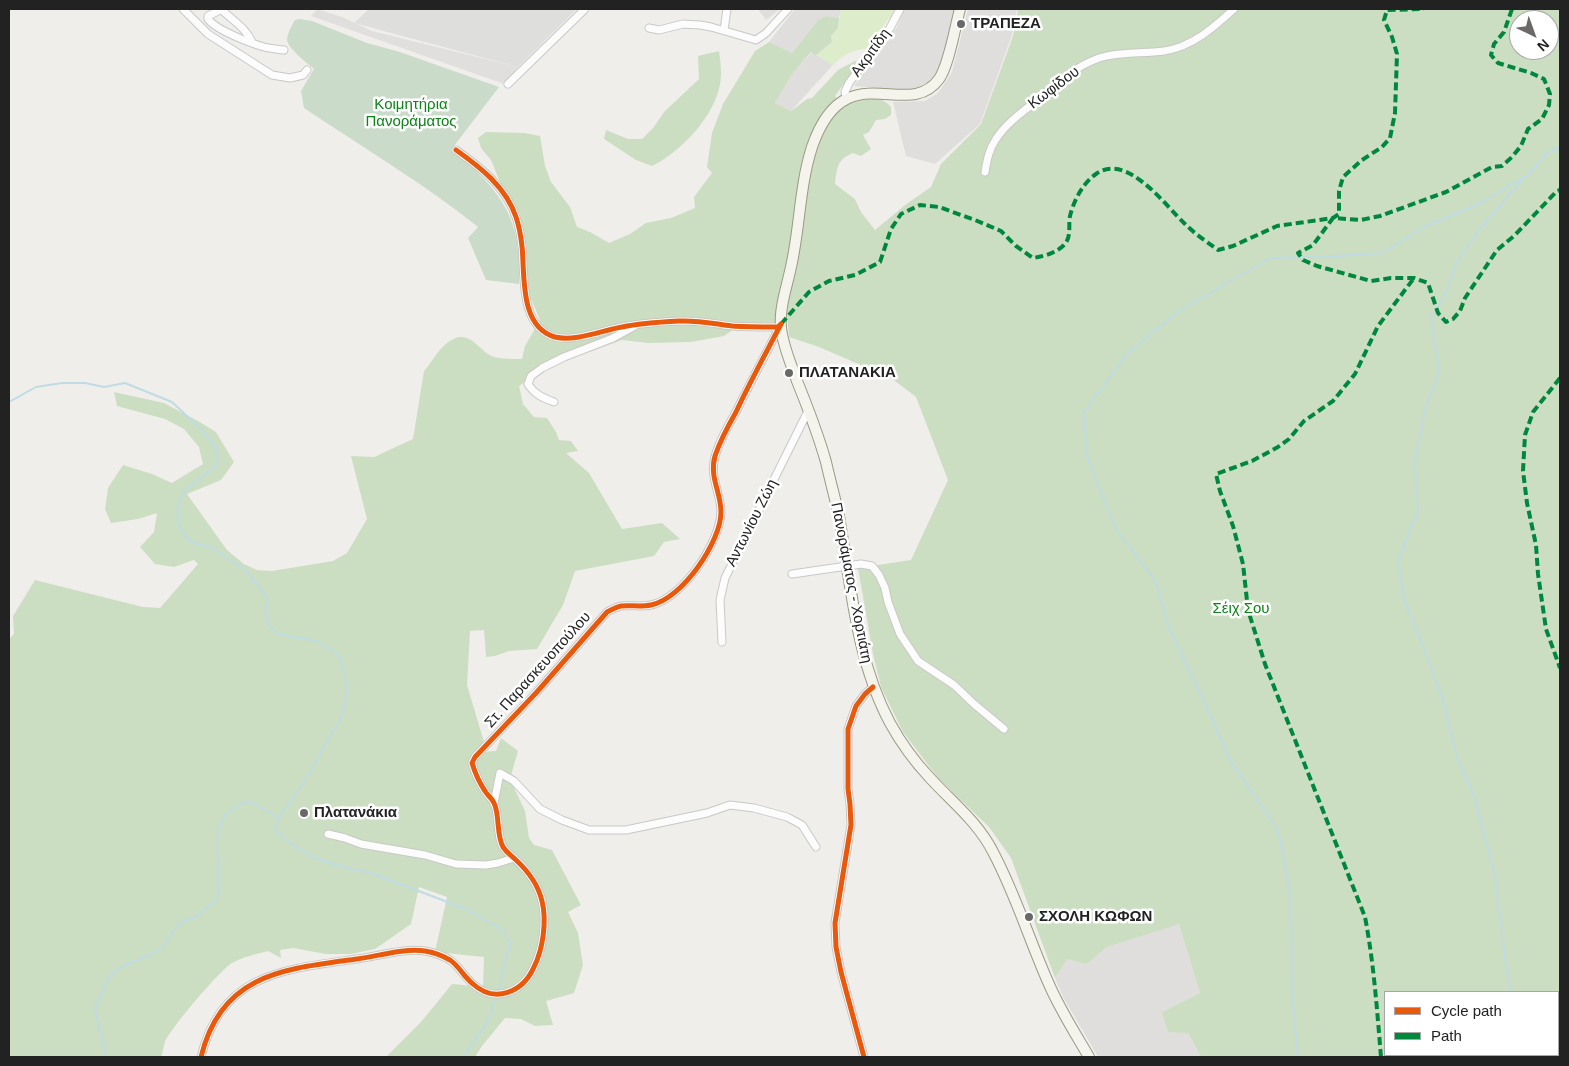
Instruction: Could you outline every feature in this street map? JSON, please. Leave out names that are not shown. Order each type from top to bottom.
[{"type":"main road","points":[[846,98],[876,93],[908,94],[923,92],[931,88],[945,69],[960,9]]},
{"type":"main road","name":"Πανοράματος - Χορτιάτη","points":[[846,98],[835,106],[827,117],[817,135],[810,156],[803,186],[792,263],[782,306],[782,336],[823,451],[834,492],[861,644],[873,687],[890,722],[908,752],[986,838],[1007,881],[1051,988],[1089,1057]]},
{"type":"street","points":[[183,9],[208,34],[272,75],[290,78],[303,76],[307,70]]},
{"type":"street","points":[[252,42],[248,33],[222,9],[208,16],[210,23],[219,29],[265,48],[284,50]]},
{"type":"street","points":[[508,84],[585,9]]},
{"type":"street","points":[[724,30],[727,9]]},
{"type":"street","points":[[649,28],[659,30],[691,24],[724,30],[750,40],[758,39],[788,9]]},
{"type":"street","name":"Ακριτίδη","points":[[846,98],[845,92],[849,83],[884,36],[900,9]]},
{"type":"street","name":"Κωφίδου","points":[[984,172],[994,141],[1004,128],[1061,79],[1100,58],[1179,48],[1203,36],[1234,9]]},
{"type":"street","points":[[456,150],[490,176],[514,211],[522,246],[523,282],[526,298],[534,320],[541,329],[555,336],[570,338],[639,324],[681,321],[735,326],[778,327],[781,324]]},
{"type":"street","points":[[554,402],[533,392],[528,384],[531,376],[564,356],[613,338],[639,324]]},
{"type":"street","name":"Στ. Παρασκευοπούλου","points":[[201,1057],[204,1044],[228,1003],[236,994],[255,982],[273,974],[325,963],[407,951],[425,951],[449,959],[458,966],[470,982],[482,991],[497,994],[508,993],[518,989],[532,972],[537,962],[543,934],[542,901],[535,880],[508,854],[502,845],[494,804],[479,782],[472,763],[475,757],[607,612],[619,606],[652,605],[664,600],[681,586],[699,566],[715,537],[721,513],[718,491],[712,472],[715,457],[732,419],[781,324]]},
{"type":"street","name":"Αντωνίου Ζώη","points":[[722,642],[720,600],[724,578],[808,411]]},
{"type":"street","points":[[792,574],[861,564],[872,566],[879,575],[900,634],[918,661],[954,685],[1004,729]]},
{"type":"street","points":[[864,1057],[841,972],[836,947],[835,923],[851,825],[848,789],[848,729],[856,706],[873,687]]},
{"type":"street","points":[[494,804],[500,772],[514,781],[540,809],[589,830],[626,830],[730,805],[754,808],[787,817],[802,825],[816,847]]},
{"type":"street","points":[[328,834],[361,844],[425,855],[456,864],[486,865],[514,858]]},
{"type":"shaded area","points":[[317,9],[342,17],[372,31],[518,67],[507,85],[311,16]]},
{"type":"shaded area","points":[[369,9],[577,9],[518,67],[354,23]]},
{"type":"shaded area","points":[[758,9],[780,9],[766,20]]},
{"type":"shaded area","points":[[795,9],[841,9],[839,18],[826,16],[818,20],[792,53],[769,42]]},
{"type":"shaded area","points":[[904,9],[956,9],[944,56],[936,73],[927,83],[913,89],[854,86],[897,27]]},
{"type":"shaded area","points":[[968,9],[1017,9],[1012,35],[980,124],[935,164],[906,156],[893,102],[925,101],[938,93],[952,72]]},
{"type":"shaded area","points":[[812,52],[833,65],[791,111],[775,103],[793,73]]},
{"type":"shaded area","points":[[1179,923],[1200,993],[1162,1012],[1188,1033],[1201,1057],[1098,1057],[1063,997],[1055,978],[1067,958],[1087,964],[1107,947]]},
{"type":"green space","points":[[841,9],[896,9],[868,49],[849,53],[833,65],[816,55],[832,42],[831,36],[838,28]]},
{"type":"green space","name":"Σέιχ Σου","points":[[1018,9],[1560,9],[1560,1057],[1201,1057],[1188,1033],[1168,1032],[1162,1012],[1200,993],[1179,924],[1107,947],[1087,964],[1067,959],[1055,978],[1011,858],[989,827],[938,778],[903,732],[881,687],[873,654],[858,568],[911,560],[948,480],[916,397],[891,378],[819,347],[789,337],[787,315],[773,325],[743,323],[724,336],[691,342],[648,343],[622,340],[545,369],[519,386],[523,404],[534,417],[547,418],[559,440],[571,441],[578,451],[566,453],[589,473],[622,529],[662,523],[680,539],[664,542],[654,556],[575,571],[563,605],[537,649],[509,651],[486,657],[484,630],[470,631],[467,685],[484,742],[481,752],[496,751],[501,738],[518,751],[510,779],[525,811],[529,838],[534,845],[552,850],[581,905],[568,912],[578,933],[583,965],[574,993],[546,1001],[553,1025],[535,1026],[521,1019],[505,1018],[475,1057],[386,1057],[421,1022],[452,984],[483,987],[484,957],[435,952],[447,897],[419,887],[411,924],[375,949],[351,954],[326,954],[293,948],[280,950],[281,958],[268,951],[245,957],[232,963],[185,1013],[165,1042],[161,1057],[9,1057],[9,639],[14,634],[13,616],[35,580],[143,607],[160,608],[198,564],[194,560],[174,567],[155,564],[140,547],[154,532],[157,513],[138,519],[111,523],[105,509],[108,488],[123,465],[152,474],[172,483],[203,464],[199,447],[184,429],[165,419],[117,406],[114,392],[164,403],[216,432],[234,462],[221,480],[187,494],[227,550],[244,564],[257,570],[272,571],[333,561],[347,553],[367,519],[351,456],[374,457],[413,439],[424,371],[440,349],[455,338],[462,337],[472,341],[494,357],[522,359],[525,346],[540,320],[528,292],[526,243],[520,214],[500,182],[491,160],[481,148],[478,138],[486,132],[525,133],[540,136],[545,166],[551,182],[570,207],[577,227],[609,243],[630,234],[646,223],[671,218],[695,208],[694,197],[712,173],[707,167],[712,133],[723,104],[755,51],[769,42],[792,53],[818,20],[826,16],[839,18],[838,28],[831,36],[832,42],[816,55],[811,52],[793,73],[775,103],[791,111],[807,99],[812,98],[838,70],[855,61],[859,63],[835,96],[842,106],[863,100],[879,99],[891,107],[891,115],[885,119],[876,120],[869,132],[863,135],[871,149],[861,156],[853,153],[848,155],[841,161],[837,169],[835,184],[855,199],[861,212],[875,230],[905,205],[931,187],[941,164],[981,124],[1013,36]]},
{"type":"green space","name":"Κοιμητήρια Πανοράματος","points":[[295,20],[312,21],[367,43],[400,52],[499,87],[451,150],[488,183],[506,208],[516,235],[519,284],[486,280],[468,238],[478,227],[414,180],[304,108],[301,91],[314,69],[290,47],[287,39]]},
{"type":"green space","points":[[719,51],[721,74],[715,101],[698,128],[676,150],[652,166],[636,160],[604,139],[606,130],[628,139],[642,139],[653,128],[665,111],[699,79],[698,56]]},
{"type":"waterway","points":[[1527,176],[1547,153],[1560,147]]},
{"type":"waterway","points":[[1298,1057],[1292,997],[1291,896],[1278,830],[1231,762],[1168,626],[1156,582],[1116,529],[1087,457],[1083,414],[1126,355],[1176,313],[1270,258],[1382,253],[1424,227],[1478,204],[1526,176]]},
{"type":"waterway","points":[[1511,991],[1495,875],[1474,795],[1456,754],[1442,697],[1404,600],[1398,560],[1418,511],[1415,462],[1425,409],[1439,372],[1431,318],[1446,293],[1456,264],[1478,231],[1523,179]]},
{"type":"waterway","points":[[9,402],[36,387],[62,383],[85,383],[104,387],[125,383],[172,402],[202,430],[215,446],[218,458],[216,466],[186,489],[179,501],[178,523],[186,538],[197,544],[212,548],[245,570],[267,597],[267,619],[269,625],[278,634],[317,641],[331,649],[340,657],[347,684],[345,705],[340,720],[311,771],[279,818],[275,828],[280,836],[312,857],[371,873],[466,909],[503,930],[510,943],[498,992]]},
{"type":"waterway","points":[[106,1057],[95,1008],[109,977],[120,967],[152,954],[163,947],[178,924],[197,916],[217,900],[219,886],[217,842],[219,829],[224,817],[234,808],[250,801],[279,818]]},
{"type":"waterway","points":[[463,1057],[488,1021],[496,996]]},
{"type":"marked path","points":[[781,324],[809,292],[829,281],[855,275],[880,262],[891,229],[901,214],[920,205],[939,207],[1001,231],[1016,246],[1033,258],[1050,254],[1064,245],[1069,235],[1069,220],[1072,210],[1080,192],[1091,178],[1108,169],[1120,170],[1133,175],[1156,194],[1189,228],[1218,250],[1233,246],[1277,226],[1333,218],[1339,214],[1339,191],[1343,177],[1362,160],[1382,147],[1390,138],[1395,113],[1397,54],[1384,20],[1387,10],[1424,9]]},
{"type":"marked path","points":[[1512,9],[1504,32],[1494,44],[1491,55],[1498,63],[1544,79],[1550,94],[1549,105],[1542,119],[1528,129],[1521,146],[1512,157],[1502,166],[1492,167],[1446,192],[1380,216],[1361,220],[1333,218],[1313,245],[1298,253],[1303,260],[1317,266],[1371,281],[1391,278],[1414,278],[1428,283],[1438,313],[1446,322],[1453,319],[1460,311],[1465,298],[1497,250],[1514,236],[1560,190]]},
{"type":"marked path","points":[[1381,1057],[1377,1004],[1365,917],[1265,664],[1248,610],[1243,564],[1216,474],[1252,461],[1278,447],[1289,439],[1304,421],[1333,401],[1355,374],[1378,326],[1414,278]]},
{"type":"marked path","points":[[1560,378],[1533,412],[1525,435],[1523,471],[1527,503],[1536,545],[1546,629],[1560,668]]},
{"type":"cycle path","points":[[456,150],[491,179],[512,206],[521,239],[526,298],[535,322],[543,331],[555,337],[571,338],[614,328],[679,321],[755,327],[778,327],[781,324]]},
{"type":"cycle path","points":[[201,1057],[210,1029],[224,1008],[240,992],[260,980],[281,972],[417,950],[431,952],[450,960],[473,984],[481,990],[490,993],[499,994],[516,989],[529,976],[537,960],[542,943],[544,926],[542,901],[538,889],[529,874],[503,847],[499,836],[496,808],[479,781],[472,763],[475,757],[536,693],[607,612],[621,606],[647,606],[663,601],[687,581],[698,568],[714,538],[721,512],[713,471],[715,456],[724,434],[781,324]]},
{"type":"cycle path","points":[[864,1057],[841,972],[836,947],[835,923],[851,825],[848,789],[848,729],[856,706],[873,687]]},
{"type":"place","name":"ΤΡΑΠΕΖΑ","points":[[961,24]]},
{"type":"place","name":"ΠΛΑΤΑΝΑΚΙΑ","points":[[789,373]]},
{"type":"place","name":"Πλατανάκια","points":[[304,813]]},
{"type":"place","name":"ΣΧΟΛΗ ΚΩΦΩΝ","points":[[1029,917]]}]
